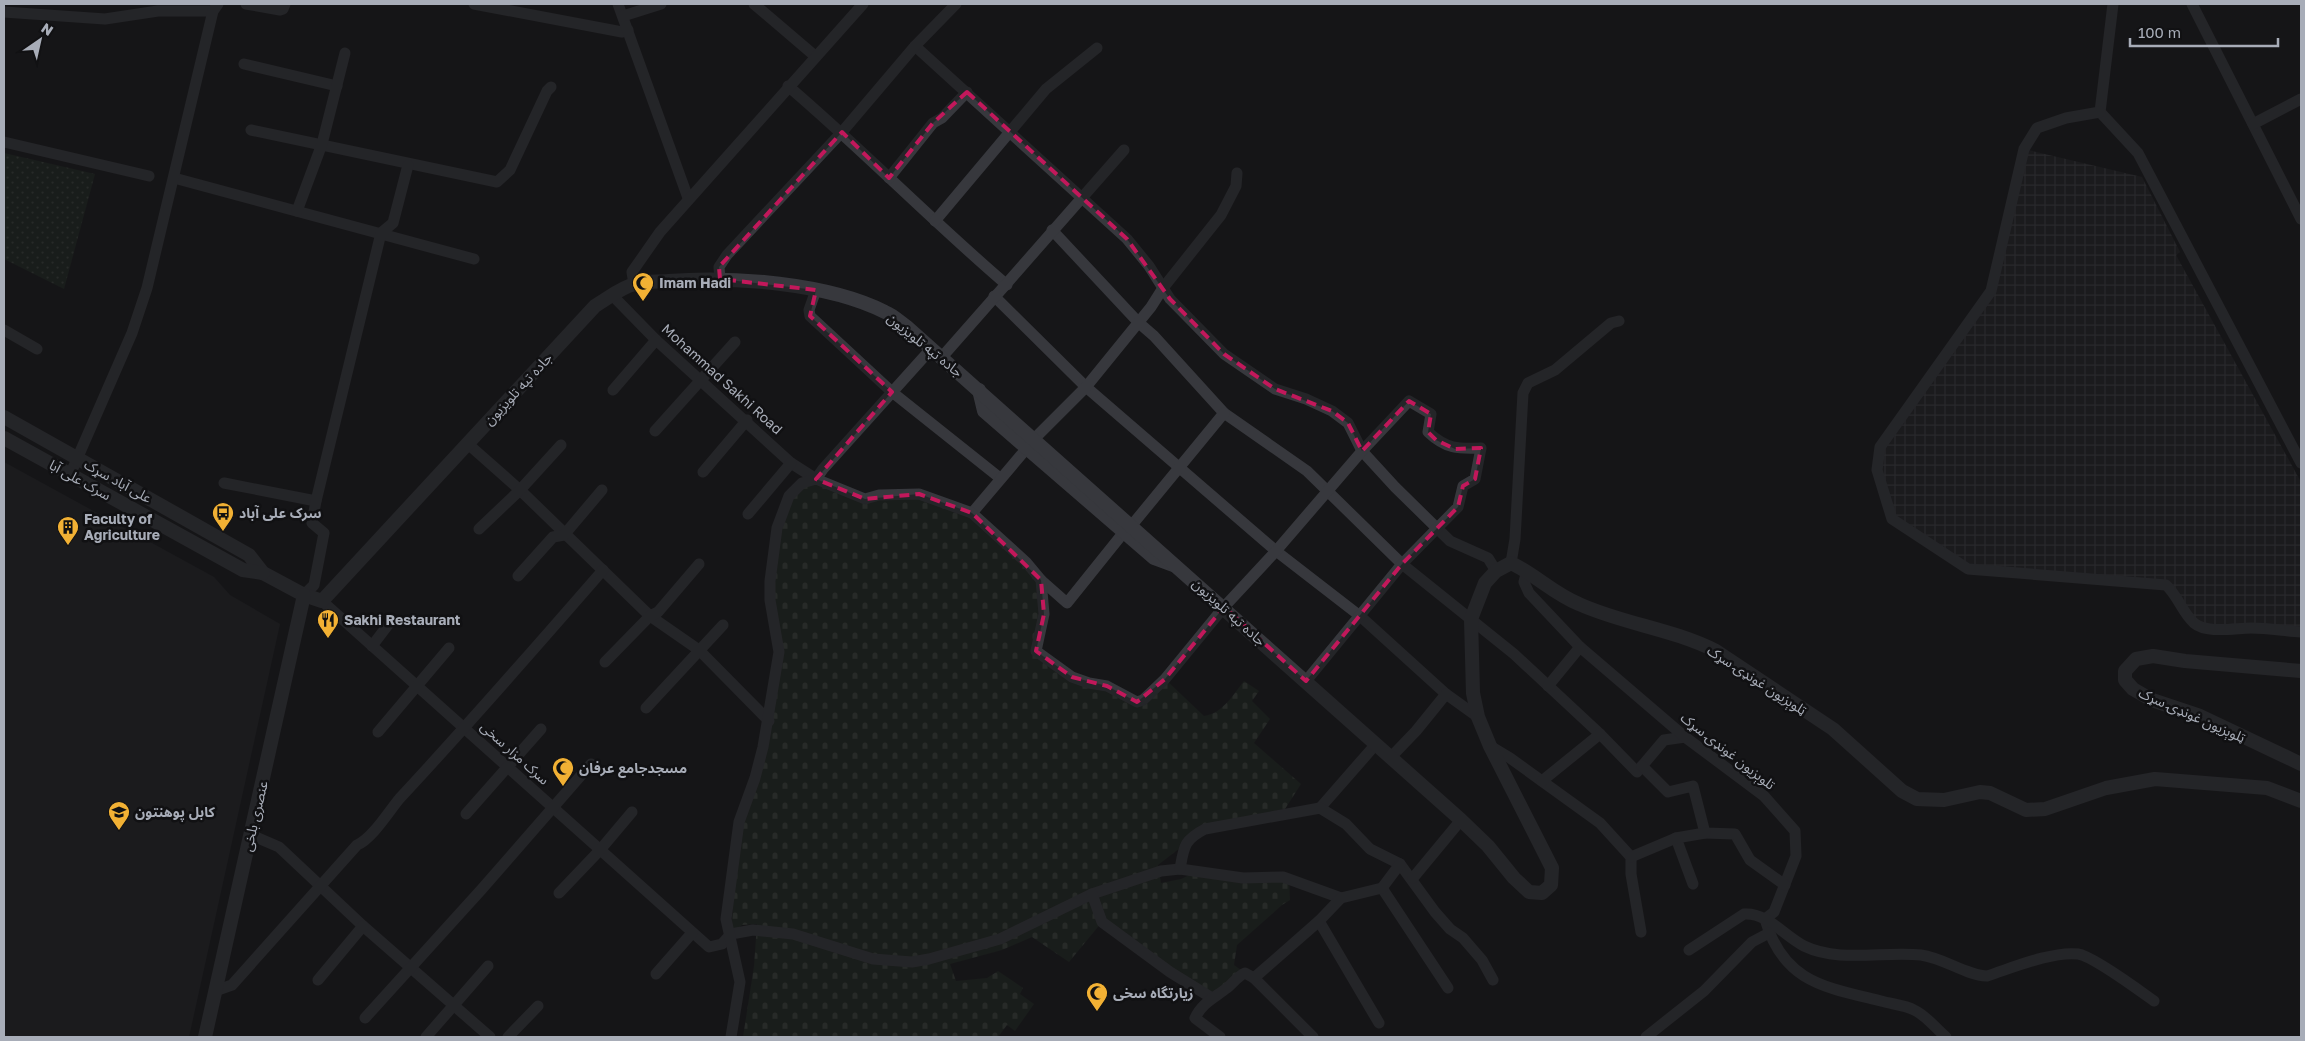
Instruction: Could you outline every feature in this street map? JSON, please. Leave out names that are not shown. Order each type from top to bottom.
[{"type":"street","points":[[246,4],[280,10],[283,9],[285,4]]},
{"type":"street","points":[[474,4],[622,32],[628,30]]},
{"type":"street","points":[[618,4],[624,16],[688,198]]},
{"type":"street","points":[[624,16],[661,4]]},
{"type":"street","points":[[754,4],[815,56]]},
{"type":"street","points":[[634,284],[632,272],[660,232],[688,198],[863,4]]},
{"type":"street","points":[[720,279],[719,267],[727,254],[842,132],[915,46],[956,4]]},
{"type":"street","points":[[2100,112],[2114,4]]},
{"type":"street","points":[[2192,4],[2301,219]]},
{"type":"street","points":[[4,12],[105,19],[158,11],[216,7],[147,288],[132,333],[70,475]]},
{"type":"street","points":[[915,46],[1127,239],[1149,266],[1170,300],[1224,354],[1275,389],[1306,399],[1332,411],[1348,423],[1362,450],[1395,487],[1450,540],[1488,558],[1496,571]]},
{"type":"street","points":[[935,221],[1046,89],[1097,48]]},
{"type":"street","points":[[297,211],[322,144],[345,53]]},
{"type":"street","points":[[244,64],[337,86]]},
{"type":"street","points":[[788,86],[842,132],[888,178],[1007,285]]},
{"type":"street","points":[[251,130],[322,144],[408,165],[496,182],[510,170],[547,91],[551,87]]},
{"type":"street","points":[[888,178],[933,123],[942,118],[967,92]]},
{"type":"street","points":[[2253,124],[2301,98]]},
{"type":"street","points":[[2100,112],[2138,153],[2301,463]]},
{"type":"street","points":[[2100,112],[2066,118],[2037,128],[2024,149],[1991,291],[1880,447],[1877,470],[1892,519],[1968,569],[2166,585],[2174,592],[2186,614],[2195,624],[2209,628],[2250,628],[2301,632]]},
{"type":"street","points":[[4,142],[148,176]]},
{"type":"street","points":[[731,1037],[740,982],[726,919],[739,822],[755,778],[768,721],[780,652],[770,600],[770,581],[777,528],[789,496],[802,483],[816,479],[892,392],[937,353],[1007,285],[1052,230],[1124,150]]},
{"type":"street","points":[[304,595],[314,585],[324,533],[312,523],[316,500],[381,233],[393,223],[408,165]]},
{"type":"street","points":[[1224,413],[1181,468],[1128,528],[1067,603],[1041,580],[1026,562],[972,513],[1031,443],[1086,387],[1139,323],[1163,288],[1221,215],[1236,186],[1237,173]]},
{"type":"street","points":[[174,178],[474,259]]},
{"type":"street","points":[[1052,230],[1139,323],[1154,336],[1224,413],[1307,471],[1402,564],[1514,654],[1600,734],[1637,772],[1664,740],[1685,737]]},
{"type":"street","name":"جاده تپه تلویزیون","points":[[322,601],[595,306],[634,284],[720,279],[757,281],[816,290],[863,302],[886,312],[937,353],[978,390],[984,411],[1031,443]]},
{"type":"street","points":[[816,290],[809,310],[810,316],[892,392],[1000,478]]},
{"type":"street","name":"Mohammad Sakhi Road","points":[[612,295],[656,340],[747,420],[791,463],[816,479],[865,499],[879,495],[920,494],[972,513]]},
{"type":"street","points":[[994,296],[1086,387],[1276,551],[1360,616],[1446,694],[1478,717]]},
{"type":"street","points":[[1620,321],[1611,323],[1555,370],[1528,383],[1522,393],[1515,538],[1511,563],[1496,571],[1485,583],[1471,619],[1473,693],[1478,717],[1490,746],[1600,823],[1631,857],[1631,874],[1641,932]]},
{"type":"street","points":[[4,330],[37,349]]},
{"type":"street","points":[[614,390],[656,340]]},
{"type":"street","points":[[655,431],[735,342]]},
{"type":"street","points":[[1041,580],[1044,614],[1036,651],[1072,677],[1089,683],[1107,686],[1137,702],[1143,700],[1165,679],[1224,607],[1276,551],[1362,450],[1409,401],[1431,414],[1428,432],[1436,440],[1455,449],[1481,448],[1475,479],[1463,486],[1458,507],[1402,564],[1306,681]]},
{"type":"street","name":"علی آباد سړک","points":[[4,417],[249,555],[263,573],[304,595],[322,601]]},
{"type":"street","points":[[703,472],[747,420]]},
{"type":"street","name":"سرک علی آبا","points":[[4,438],[243,570],[263,573]]},
{"type":"street","points":[[1031,443],[1128,528]]},
{"type":"street","points":[[468,444],[520,490],[564,535],[650,616],[699,650],[768,721]]},
{"type":"street","points":[[479,529],[520,490],[561,445]]},
{"type":"street","points":[[748,514],[791,463]]},
{"type":"street","points":[[224,483],[316,500]]},
{"type":"street","points":[[518,576],[553,537],[564,535],[602,490]]},
{"type":"street","name":"جاده تپه تلویزیون","points":[[1128,528],[1154,558],[1178,566],[1461,820],[1488,846],[1514,878],[1529,892],[1542,893],[1551,885],[1552,868],[1490,746]]},
{"type":"street","name":"ټلوېزيون غونډۍ سړک","points":[[1511,563],[1527,571],[1560,596],[1580,605],[1697,641],[1716,651],[1833,729],[1902,791],[1917,799],[1944,800],[1980,792],[1990,793],[2026,810],[2045,809],[2092,792],[2155,779],[2266,788],[2301,801]]},
{"type":"street","points":[[605,662],[650,616],[658,612],[699,564]]},
{"type":"street","points":[[215,991],[232,986],[320,885],[357,845],[364,842],[392,808],[465,729],[603,570]]},
{"type":"street","name":"تلوېزيون غونډۍ سړک","points":[[1527,571],[1524,582],[1529,593],[1580,647],[1685,737],[1764,796],[1795,831],[1796,856],[1774,912],[1765,919]]},
{"type":"street","name":"عنصری بلخی","points":[[205,1037],[304,595]]},
{"type":"street","name":"سرک مزار سخی","points":[[322,601],[709,947],[722,944],[730,934]]},
{"type":"street","points":[[372,646],[391,621]]},
{"type":"street","points":[[646,708],[723,624]]},
{"type":"street","points":[[1548,686],[1580,647]]},
{"type":"street","points":[[378,732],[416,685],[450,648]]},
{"type":"street","name":"ټلوېزيون غونډۍ سړک","points":[[2301,671],[2185,661],[2153,656],[2136,659],[2125,671],[2124,680],[2133,689],[2152,700],[2200,716],[2301,764]]},
{"type":"street","points":[[1391,757],[1416,731],[1446,694]]},
{"type":"street","points":[[466,814],[541,729]]},
{"type":"street","points":[[1542,781],[1600,734]]},
{"type":"street","points":[[1180,869],[1184,844],[1194,834],[1205,829],[1320,808],[1376,744]]},
{"type":"street","points":[[365,1018],[591,764]]},
{"type":"street","points":[[1642,766],[1668,792],[1693,786],[1705,833]]},
{"type":"street","points":[[1320,808],[1346,824],[1370,849],[1400,864],[1413,878],[1435,912],[1450,929],[1463,938],[1482,960],[1493,980]]},
{"type":"street","points":[[559,893],[600,850],[632,812]]},
{"type":"street","points":[[1413,878],[1461,820]]},
{"type":"street","points":[[1631,857],[1676,838],[1705,833],[1735,834],[1750,860],[1785,885]]},
{"type":"street","points":[[251,835],[279,847],[363,926],[490,1037]]},
{"type":"street","points":[[1676,838],[1693,884]]},
{"type":"street","points":[[730,934],[753,930],[793,934],[873,958],[912,962],[962,952],[1000,939],[1092,894],[1161,871],[1180,869],[1243,878],[1283,878],[1341,898],[1382,888],[1400,864]]},
{"type":"street","points":[[1382,888],[1448,988]]},
{"type":"street","points":[[1092,894],[1102,922],[1170,972],[1212,998]]},
{"type":"street","points":[[1254,978],[1320,921],[1341,898]]},
{"type":"street","points":[[1690,950],[1744,914],[1765,919],[1802,945],[1826,954],[1922,955],[1946,962],[1980,976],[1987,976],[2061,955],[2079,954],[2120,977],[2154,1001]]},
{"type":"street","points":[[1765,919],[1769,933],[1789,967],[1806,978],[1836,990],[1915,1010],[1946,1037]]},
{"type":"street","points":[[1320,921],[1379,1023]]},
{"type":"street","points":[[318,980],[363,926]]},
{"type":"street","points":[[656,974],[692,933]]},
{"type":"street","points":[[1646,1037],[1704,991],[1752,942],[1769,933]]},
{"type":"street","points":[[426,1037],[488,966]]},
{"type":"street","points":[[1220,1037],[1195,1018],[1199,1009],[1245,972],[1254,978],[1313,1037]]},
{"type":"street","points":[[508,1037],[538,1006]]},
{"type":"highlighted area","points":[[967,92],[1127,239],[1170,299],[1224,354],[1275,389],[1332,411],[1348,423],[1362,451],[1409,401],[1431,414],[1428,432],[1436,440],[1455,449],[1481,448],[1475,479],[1463,486],[1458,507],[1402,564],[1306,681],[1224,607],[1165,679],[1137,702],[1107,686],[1072,677],[1036,651],[1044,614],[1041,580],[972,513],[919,494],[865,499],[816,479],[892,392],[810,316],[816,290],[720,279],[719,267],[842,132],[889,178],[933,123]]},
{"type":"shaded area","points":[[2024,149],[2142,177],[2180,252],[2176,255],[2301,482],[2301,628],[2195,624],[2166,585],[1968,569],[1892,519],[1877,470],[1880,447],[1991,291]]},
{"type":"shaded area","name":"کابل پوهنتون","points":[[4,462],[214,577],[230,595],[280,624],[189,1037],[4,1037]]},
{"type":"green space","points":[[4,153],[95,174],[64,289],[4,259]]},
{"type":"green space","points":[[816,479],[865,499],[919,494],[972,513],[1041,580],[1036,651],[1072,677],[1137,702],[1165,679],[1204,716],[1222,708],[1244,681],[1259,691],[1252,701],[1270,719],[1254,743],[1301,784],[1285,809],[1211,824],[1158,865],[1161,883],[1181,879],[1202,869],[1289,877],[1290,900],[1237,945],[1234,965],[1245,973],[1212,998],[1102,922],[1069,962],[1032,937],[1002,950],[950,964],[956,981],[987,978],[998,971],[1023,988],[1020,994],[1034,1004],[1015,1031],[1007,1025],[998,1037],[743,1037],[754,966],[757,924],[742,925],[731,934],[739,822],[755,778],[779,652],[770,581],[789,496]]},
{"type":"place","name":"Imam Hadi","points":[[643,302]]},
{"type":"place","name":"سرک علی آباد","points":[[223,532]]},
{"type":"place","name":"Faculty of Agriculture","points":[[68,546]]},
{"type":"place","name":"Sakhi Restaurant","points":[[328,639]]},
{"type":"place","name":"مسجدجامع عرفان","points":[[563,787]]},
{"type":"place","name":"کابل پوهنتون","points":[[119,831]]},
{"type":"place","name":"زیارتگاه سخی","points":[[1097,1012]]}]
